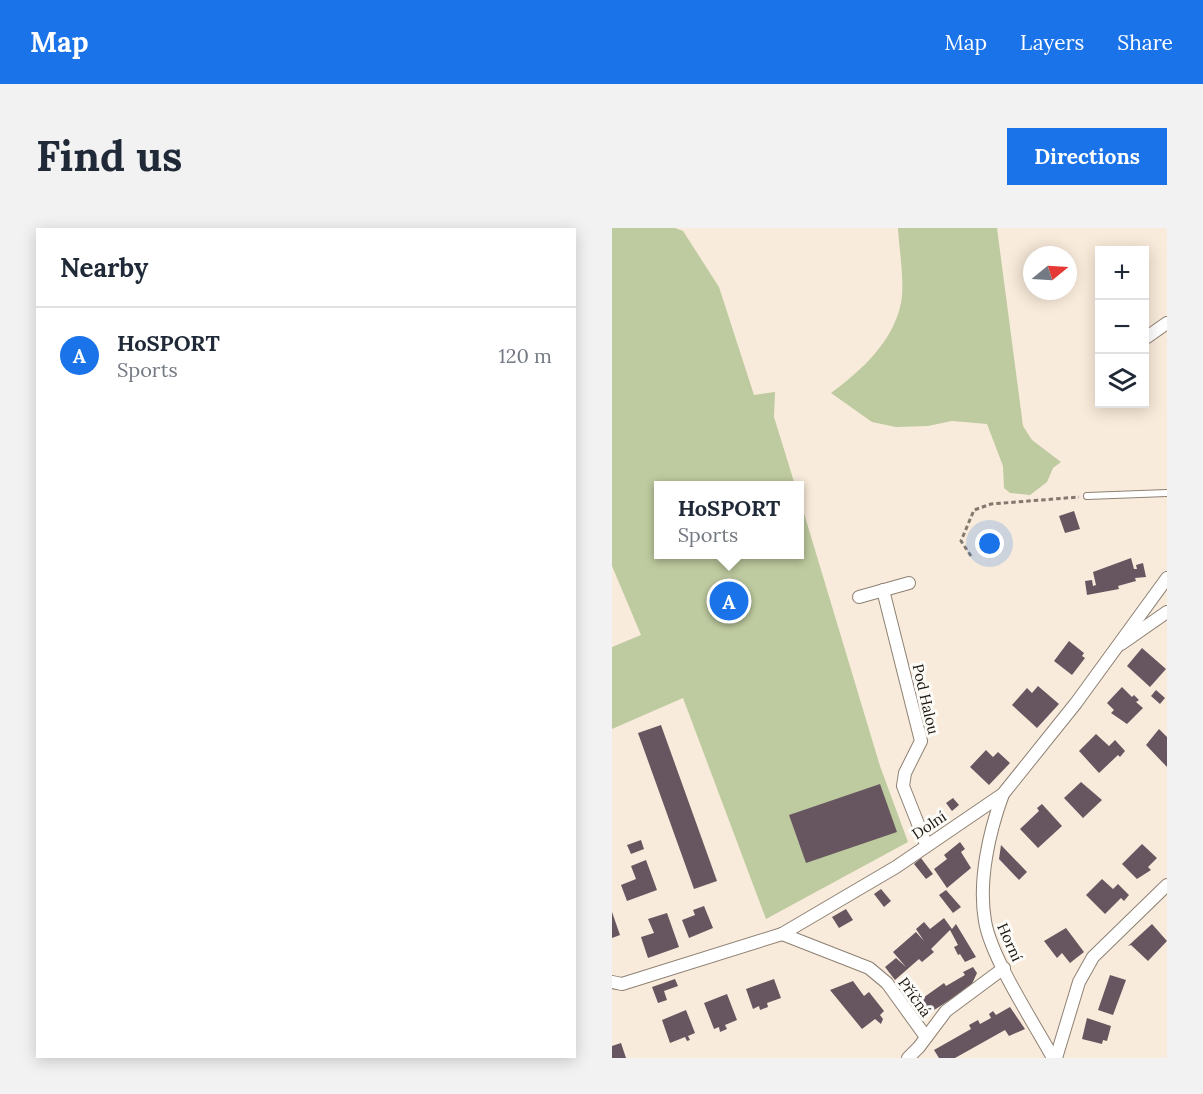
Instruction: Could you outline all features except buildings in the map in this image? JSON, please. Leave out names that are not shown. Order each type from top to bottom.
[{"type":"street","points":[[1149,336],[1167,323]]},
{"type":"street","name":"Dolní","points":[[612,994],[617,983],[782,934],[896,867],[926,844],[1003,794],[1076,703],[1112,650],[1167,578]]},
{"type":"street","points":[[859,597],[909,584]]},
{"type":"street","name":"Pod Halou","points":[[883,590],[921,741],[905,773],[903,786],[926,844]]},
{"type":"street","points":[[1112,650],[1167,612]]},
{"type":"street","name":"Horní","points":[[1003,794],[994,816],[984,888],[985,921],[993,948],[1055,1058]]},
{"type":"street","points":[[1055,1058],[1078,982],[1093,957],[1167,885]]},
{"type":"street","name":"Příčná","points":[[782,934],[869,968],[887,983],[926,1037],[946,1011],[1004,968]]},
{"type":"street","points":[[908,1058],[926,1037]]},
{"type":"lane","points":[[1087,496],[1167,493]]},
{"type":"path","points":[[971,556],[961,541],[974,510],[991,504],[1087,496]]},
{"type":"green space","points":[[612,228],[675,228],[683,231],[719,287],[754,395],[775,392],[774,417],[794,481],[654,481],[654,559],[804,559],[804,513],[880,766],[908,842],[766,919],[683,698],[612,729],[612,647],[641,635],[612,566]]},
{"type":"green space","points":[[898,228],[997,228],[1023,426],[1032,440],[1061,462],[1053,468],[1047,482],[1030,495],[1010,493],[1004,488],[1003,466],[987,424],[952,421],[928,426],[896,427],[872,422],[831,393],[875,354],[884,343],[897,317],[902,286]]},
{"type":"place","name":"HoSPORT","points":[[729,601]]}]
